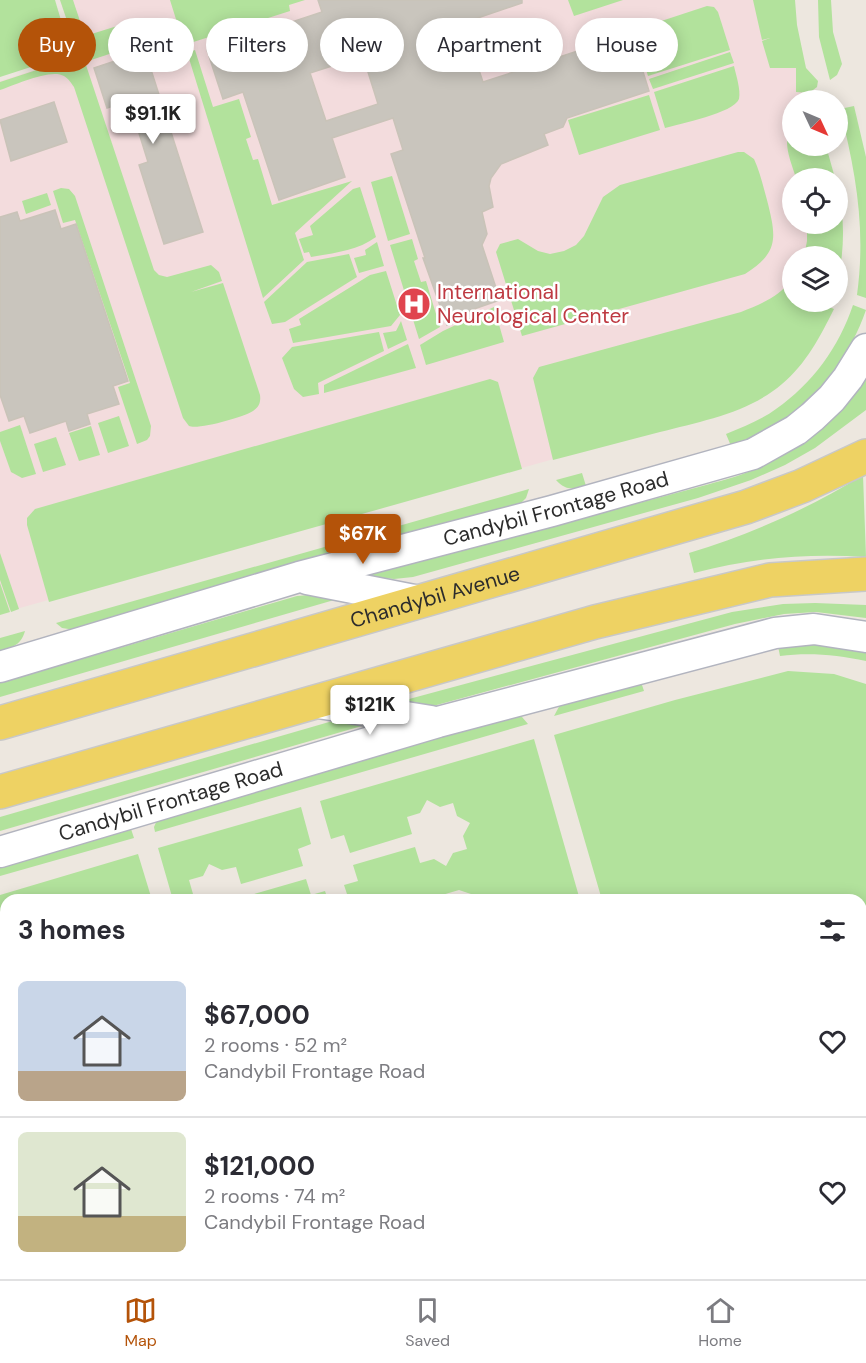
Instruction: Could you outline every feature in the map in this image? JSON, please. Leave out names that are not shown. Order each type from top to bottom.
[{"type":"main road","name":"Chandybil Avenue","points":[[0,723],[746,507],[802,486],[866,456]]},
{"type":"main road","points":[[0,792],[595,622],[742,585],[795,577],[866,574]]},
{"type":"street","name":"Candybil Frontage Road","points":[[0,667],[299,577],[552,511],[753,454],[796,430],[812,417],[832,398],[848,378],[866,349]]},
{"type":"street","points":[[299,577],[419,601]]},
{"type":"street","name":"Candybil Frontage Road","points":[[0,852],[438,722],[775,633],[814,629],[866,637]]},
{"type":"street","points":[[309,702],[438,722]]},
{"type":"shaded area","name":"International Neurological Center","points":[[60,0],[783,0],[806,90],[782,90],[782,156],[805,156],[820,168],[782,168],[782,234],[837,234],[837,246],[782,246],[782,309],[554,459],[9,611],[0,584],[0,81],[28,72],[96,72],[96,18],[66,18]]},
{"type":"green space","points":[[0,0],[55,0],[60,18],[18,18],[18,71],[0,77]]},
{"type":"green space","points":[[60,0],[73,0],[79,18],[66,18]]},
{"type":"green space","points":[[170,0],[305,0],[289,5],[290,11],[268,18],[206,18],[206,38],[194,42],[194,18],[176,18]]},
{"type":"green space","points":[[568,0],[623,0],[574,16]]},
{"type":"green space","points":[[753,0],[795,0],[797,25],[806,68],[818,81],[817,87],[813,90],[796,90],[796,68],[770,68],[762,41],[770,38],[762,40]]},
{"type":"green space","points":[[818,0],[831,0],[833,32],[842,64],[837,75],[830,80],[819,37]]},
{"type":"green space","points":[[707,6],[714,7],[718,12],[730,50],[678,66],[678,18],[670,18]]},
{"type":"green space","points":[[108,29],[108,54],[96,58],[96,33]]},
{"type":"green space","points":[[194,50],[213,107],[239,99],[251,137],[246,139],[253,160],[258,159],[272,205],[352,181],[295,233],[304,260],[263,298],[193,72]]},
{"type":"green space","points":[[730,52],[734,63],[653,89],[649,79],[670,72],[678,72],[678,69]]},
{"type":"green space","points":[[734,66],[739,91],[739,99],[735,104],[717,113],[665,128],[654,92]]},
{"type":"green space","points":[[30,72],[88,72],[154,270],[159,275],[167,277],[211,265],[219,272],[222,281],[191,292],[223,283],[260,395],[260,402],[253,411],[221,422],[189,426],[183,418],[74,87],[64,76],[58,74],[33,78],[0,90],[0,82]]},
{"type":"green space","points":[[647,72],[661,72],[648,76]]},
{"type":"green space","points":[[649,95],[660,130],[579,155],[568,120]]},
{"type":"green space","points":[[854,106],[866,157],[866,298],[857,295],[860,270],[860,224],[848,143],[848,107]]},
{"type":"green space","points":[[744,152],[754,159],[772,224],[770,250],[756,266],[745,274],[522,336],[496,252],[500,244],[518,239],[538,251],[550,254],[564,251],[576,245],[584,236],[603,197],[620,185]]},
{"type":"green space","points":[[790,156],[829,156],[832,168],[793,168]]},
{"type":"green space","points":[[392,176],[410,234],[388,241],[371,182]]},
{"type":"green space","points":[[360,187],[376,237],[345,251],[311,257],[309,252],[304,253],[299,239],[313,235],[310,226],[353,189]]},
{"type":"green space","points":[[61,188],[69,189],[75,196],[151,426],[147,440],[137,444],[118,387],[130,383],[75,220],[63,223],[53,191]]},
{"type":"green space","points":[[47,193],[51,205],[26,214],[22,201]]},
{"type":"green space","points":[[807,234],[843,234],[842,246],[806,246]]},
{"type":"green space","points":[[412,239],[418,259],[414,261],[421,282],[426,281],[440,327],[419,339],[390,245]]},
{"type":"green space","points":[[377,242],[384,266],[359,273],[354,258],[366,255],[365,250]]},
{"type":"green space","points":[[349,254],[357,277],[285,322],[272,324],[264,302],[307,262]]},
{"type":"green space","points":[[386,271],[400,315],[391,326],[293,343],[289,329],[301,325],[299,319],[370,275]]},
{"type":"green space","points":[[782,289],[782,312],[832,312],[805,359],[791,376],[769,394],[724,415],[553,460],[533,378],[539,367],[741,312]]},
{"type":"green space","points":[[853,305],[866,310],[860,326],[844,357],[823,385],[785,420],[731,446],[726,434],[770,413],[789,399],[812,376],[832,350]]},
{"type":"green space","points":[[494,307],[504,342],[426,365],[420,345],[443,331]]},
{"type":"green space","points":[[401,321],[407,340],[388,349],[383,333],[396,331]]},
{"type":"green space","points":[[379,332],[384,351],[318,383],[319,394],[303,397],[294,389],[282,358],[292,347]]},
{"type":"green space","points":[[408,344],[416,368],[324,393],[324,385]]},
{"type":"green space","points":[[866,378],[866,410],[815,448],[751,480],[698,498],[413,577],[394,579],[365,576],[748,472],[780,455],[813,433],[843,406]]},
{"type":"green space","points":[[490,379],[498,382],[522,469],[49,602],[27,525],[27,518],[35,509]]},
{"type":"green space","points":[[119,416],[129,446],[108,453],[98,423]]},
{"type":"green space","points":[[20,425],[36,474],[22,478],[11,472],[0,441],[0,432]]},
{"type":"green space","points":[[91,426],[100,455],[79,461],[69,433]]},
{"type":"green space","points":[[56,437],[66,465],[43,472],[34,444]]},
{"type":"green space","points":[[582,473],[586,486],[570,488],[556,480]]},
{"type":"green space","points":[[863,475],[866,557],[779,558],[694,573],[689,553],[779,520]]},
{"type":"green space","points":[[529,489],[526,498],[521,503],[75,630],[62,628],[56,623]]},
{"type":"green space","points":[[0,553],[19,609],[11,612],[0,580]]},
{"type":"green space","points":[[0,583],[10,612],[0,615]]},
{"type":"green space","points":[[297,596],[341,598],[0,697],[0,683]]},
{"type":"green space","points":[[783,604],[866,605],[866,618],[816,612],[784,614],[735,624],[433,706],[398,702],[732,612]]},
{"type":"green space","points":[[25,631],[16,645],[0,651],[0,638]]},
{"type":"green space","points":[[808,643],[866,650],[866,661],[823,655],[780,656],[778,646]]},
{"type":"green space","points":[[788,671],[834,674],[866,684],[866,894],[600,894],[554,735],[675,700]]},
{"type":"green space","points":[[640,679],[644,691],[554,716],[561,703]]},
{"type":"green space","points":[[514,715],[522,717],[528,724],[155,832],[154,827],[157,820]]},
{"type":"green space","points":[[336,720],[372,723],[0,831],[0,817]]},
{"type":"green space","points":[[534,739],[578,894],[471,894],[459,890],[445,894],[347,894],[344,885],[358,881],[353,865],[415,847],[420,863],[434,859],[446,866],[453,853],[467,849],[463,836],[470,823],[457,816],[453,803],[440,807],[427,800],[420,813],[407,817],[412,834],[350,853],[344,835],[331,839],[320,801]]},
{"type":"green space","points":[[301,807],[311,844],[298,849],[303,866],[241,884],[236,867],[222,870],[209,864],[203,876],[189,880],[193,894],[171,894],[158,848]]},
{"type":"green space","points":[[127,827],[131,829],[134,838],[0,876],[0,863]]},
{"type":"green space","points":[[138,854],[150,894],[3,894]]},
{"type":"green space","points":[[306,879],[311,894],[254,894]]},
{"type":"building","points":[[318,0],[522,0],[522,3],[478,18],[416,18],[416,72],[480,72],[483,82],[514,72],[563,72],[563,56],[575,52],[575,72],[643,72],[649,91],[567,118],[563,127],[544,134],[548,145],[501,164],[491,178],[489,186],[493,207],[482,212],[487,234],[482,245],[500,300],[471,310],[447,325],[423,258],[425,258],[391,154],[403,150],[393,118],[332,138],[345,177],[279,200],[243,92],[223,99],[214,72],[308,72],[308,18],[304,18],[322,12]]},
{"type":"building","points":[[108,63],[108,72],[152,72],[203,232],[164,244],[139,165],[148,162],[129,101],[107,108],[95,72],[96,67]]},
{"type":"building","points":[[54,102],[67,142],[11,161],[0,120]]},
{"type":"building","points":[[55,210],[61,229],[76,224],[128,381],[113,386],[119,404],[87,414],[90,424],[69,431],[66,421],[30,433],[24,416],[9,421],[0,395],[0,217],[17,212],[20,221]]},
{"type":"place","name":"International Neurological Center","points":[[414,304]]}]
